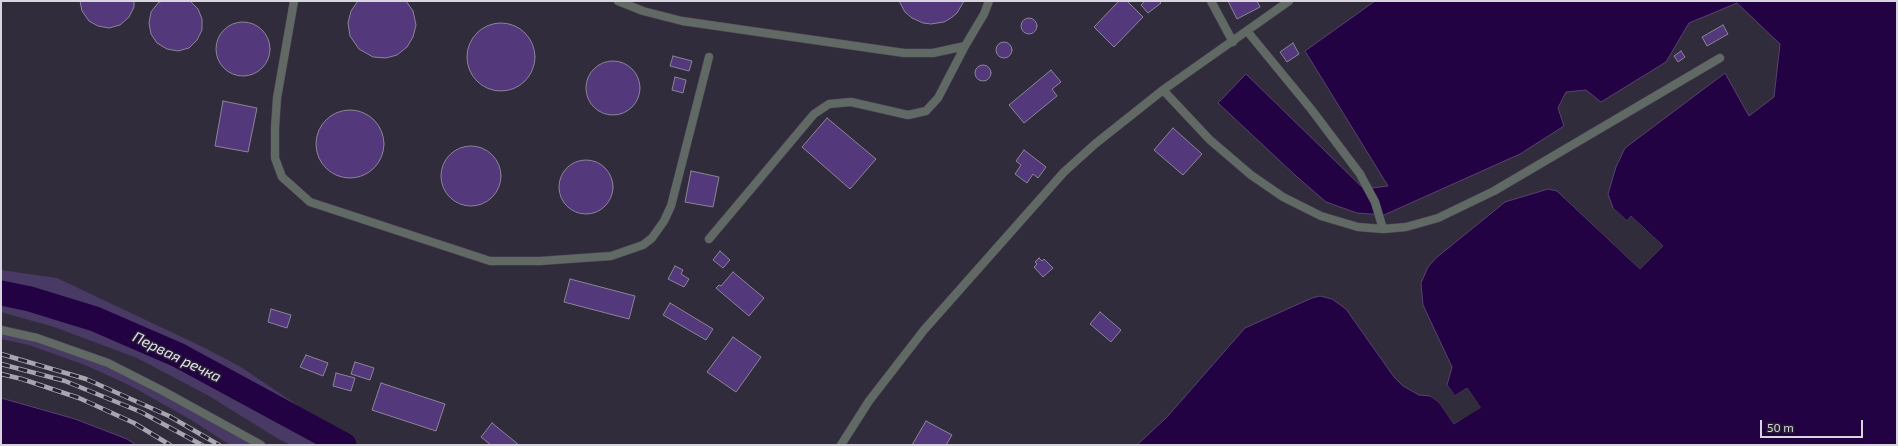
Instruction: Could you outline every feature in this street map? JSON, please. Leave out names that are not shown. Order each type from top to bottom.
[{"type":"street","points":[[294,1],[277,98],[275,158],[282,177],[310,202],[490,261],[540,261],[611,256],[643,245],[652,238],[664,221],[671,206],[709,57]]},
{"type":"street","points":[[618,1],[643,11],[682,21],[904,53],[933,53],[965,46]]},
{"type":"street","points":[[709,239],[814,114],[829,104],[851,102],[908,115],[926,110],[938,98],[965,46],[984,14],[989,1]]},
{"type":"street","points":[[1211,1],[1233,42]]},
{"type":"street","points":[[841,445],[869,401],[924,330],[1064,172],[1080,157],[1163,90],[1289,1]]},
{"type":"street","points":[[1247,31],[1311,109],[1360,174],[1375,202],[1383,229]]},
{"type":"street","points":[[1163,90],[1210,140],[1250,175],[1283,197],[1321,216],[1358,227],[1383,229],[1406,227],[1438,218],[1494,191],[1720,58]]},
{"type":"street","points":[[1,330],[37,338],[108,364],[163,391],[261,445]]},
{"type":"shaded area","points":[[1375,1],[1897,1],[1897,445],[1137,445],[1167,417],[1245,328],[1312,298],[1320,296],[1332,299],[1346,309],[1394,377],[1403,386],[1419,395],[1430,396],[1439,402],[1454,424],[1480,407],[1467,388],[1455,396],[1447,385],[1452,367],[1423,305],[1421,283],[1428,267],[1436,258],[1505,202],[1548,189],[1557,191],[1640,269],[1663,246],[1631,216],[1627,221],[1613,208],[1608,194],[1616,167],[1625,148],[1725,73],[1749,116],[1774,97],[1780,44],[1737,3],[1689,23],[1666,62],[1601,102],[1586,90],[1566,92],[1558,108],[1564,126],[1520,154],[1384,215],[1357,213],[1326,202],[1218,103],[1246,74],[1364,189],[1388,186],[1305,51]]},
{"type":"shaded area","points":[[1,270],[57,278],[205,348],[241,367],[356,445],[291,445],[280,440],[209,396],[137,358],[54,327],[1,312]]},
{"type":"shaded area","points":[[1,331],[31,339],[90,359],[135,380],[254,445],[230,445],[193,421],[131,386],[85,365],[29,345],[1,339]]},
{"type":"shaded area","points":[[1,398],[75,419],[127,439],[136,445],[1,445]]},
{"type":"pier","points":[[1566,196],[1640,266],[1660,246],[1631,219],[1627,221],[1631,216],[1663,246],[1640,269],[1565,198]]},
{"type":"pier","points":[[1613,208],[1627,221],[1625,222],[1612,209]]},
{"type":"pier","points":[[1447,385],[1455,396],[1467,388],[1481,408],[1454,424],[1439,402],[1430,396],[1432,394],[1440,400],[1455,421],[1478,407],[1466,390],[1455,398],[1445,386]]},
{"type":"building","points":[[80,1],[134,1],[134,7],[129,17],[120,25],[109,28],[98,26],[89,21],[82,11]]},
{"type":"building","points":[[162,1],[190,1],[198,9],[202,19],[202,30],[197,40],[189,48],[178,51],[167,49],[157,43],[151,34],[149,23],[151,12],[158,3]]},
{"type":"building","points":[[358,1],[406,1],[413,11],[416,25],[413,37],[407,47],[397,55],[386,58],[373,57],[359,49],[350,36],[348,23],[351,11]]},
{"type":"building","points":[[899,1],[964,1],[957,13],[951,18],[944,22],[931,24],[923,23],[912,18],[905,12]]},
{"type":"building","points":[[1119,1],[1127,1],[1143,17],[1114,47],[1094,27]]},
{"type":"building","points":[[1145,1],[1159,1],[1161,3],[1148,13],[1141,5]]},
{"type":"building","points":[[1228,1],[1257,1],[1260,7],[1237,19]]},
{"type":"building","points":[[1026,18],[1032,18],[1037,23],[1035,32],[1032,34],[1026,34],[1021,29],[1021,23]]},
{"type":"building","points":[[243,22],[253,24],[262,30],[268,39],[270,49],[268,59],[262,68],[253,74],[243,76],[233,74],[224,68],[218,59],[216,49],[218,39],[224,30],[233,24]]},
{"type":"building","points":[[501,23],[514,26],[525,33],[532,44],[535,57],[532,70],[525,81],[514,88],[501,91],[488,88],[477,81],[470,70],[467,57],[470,44],[477,33],[488,26]]},
{"type":"building","points":[[1723,25],[1728,34],[1707,46],[1702,37]]},
{"type":"building","points":[[1001,42],[1007,42],[1012,47],[1010,56],[1007,58],[1001,58],[996,53],[996,47]]},
{"type":"building","points":[[1293,43],[1299,54],[1287,62],[1280,52]]},
{"type":"building","points":[[1681,51],[1685,57],[1678,62],[1674,56]]},
{"type":"building","points":[[673,56],[692,61],[689,71],[670,66]]},
{"type":"building","points":[[613,61],[623,63],[632,69],[638,78],[640,88],[638,98],[632,107],[623,113],[613,115],[603,113],[594,107],[588,98],[586,88],[588,78],[594,69],[603,63]]},
{"type":"building","points":[[980,65],[986,65],[991,70],[989,79],[986,81],[980,81],[975,76],[975,70]]},
{"type":"building","points":[[1051,70],[1061,82],[1052,89],[1057,96],[1024,123],[1009,105]]},
{"type":"building","points":[[675,77],[686,80],[683,93],[672,90]]},
{"type":"building","points":[[223,101],[257,108],[248,152],[215,146]]},
{"type":"building","points":[[350,110],[363,113],[374,120],[381,131],[384,144],[381,157],[374,168],[363,175],[350,178],[337,175],[326,168],[319,157],[316,144],[319,131],[326,120],[337,113]]},
{"type":"building","points":[[827,118],[876,159],[850,189],[802,147]]},
{"type":"building","points":[[1173,128],[1202,154],[1183,175],[1154,150]]},
{"type":"building","points":[[465,146],[477,146],[488,151],[496,159],[501,170],[499,188],[488,201],[477,206],[465,206],[454,201],[446,193],[441,182],[441,170],[446,159],[454,151]]},
{"type":"building","points":[[1024,150],[1046,167],[1038,178],[1033,174],[1027,183],[1015,174],[1021,165],[1016,161]]},
{"type":"building","points":[[586,160],[596,162],[605,168],[611,177],[613,187],[611,197],[605,206],[596,212],[586,214],[576,212],[567,206],[561,197],[559,187],[561,177],[567,168],[576,162]]},
{"type":"building","points":[[691,171],[719,177],[713,207],[685,202]]},
{"type":"building","points":[[720,251],[730,260],[723,268],[713,260]]},
{"type":"building","points":[[1039,258],[1042,261],[1044,259],[1053,268],[1043,277],[1034,267],[1037,264],[1035,262]]},
{"type":"building","points":[[675,266],[683,270],[681,274],[689,279],[684,287],[668,279]]},
{"type":"building","points":[[733,272],[764,298],[749,316],[716,288],[719,285],[721,286]]},
{"type":"building","points":[[570,279],[635,296],[629,319],[564,302]]},
{"type":"building","points":[[670,303],[713,329],[706,340],[663,315]]},
{"type":"building","points":[[271,309],[291,315],[287,328],[268,322]]},
{"type":"building","points":[[1100,312],[1121,330],[1111,342],[1090,324]]},
{"type":"building","points":[[733,337],[761,357],[736,392],[707,372]]},
{"type":"building","points":[[306,355],[328,363],[323,376],[300,367]]},
{"type":"building","points":[[355,362],[374,368],[370,380],[351,374]]},
{"type":"building","points":[[336,373],[355,378],[351,391],[333,386]]},
{"type":"building","points":[[381,383],[445,404],[436,431],[372,410]]},
{"type":"building","points":[[926,421],[952,435],[946,445],[912,445]]},
{"type":"building","points":[[492,423],[519,445],[491,445],[481,437]]},
{"type":"waterway","name":"Первая речка","points":[[1,293],[30,299],[95,319],[178,355],[344,445]]},
{"type":"railway","points":[[1,354],[86,379],[169,416],[219,445]]},
{"type":"railway","points":[[1,364],[65,381],[141,412],[202,445]]},
{"type":"railway","points":[[1,374],[22,379],[79,398],[134,423],[170,445]]}]
